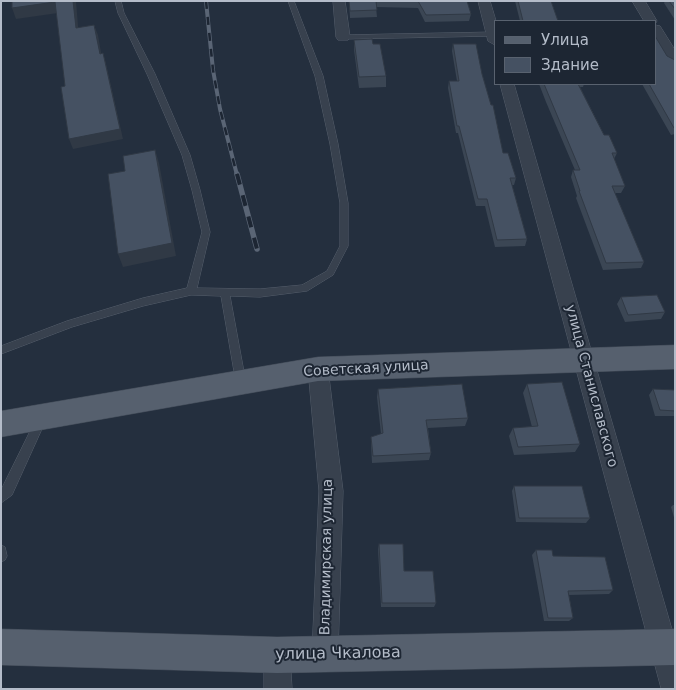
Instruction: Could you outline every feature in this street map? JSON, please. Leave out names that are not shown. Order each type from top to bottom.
[{"type":"main road","name":"Советская улица","points":[[1,424],[318,370],[675,357]]},
{"type":"main road","name":"улица Чкалова","points":[[1,647],[277,672],[325,654],[669,647]]},
{"type":"street","points":[[339,1],[342,37]]},
{"type":"street","points":[[484,1],[493,32]]},
{"type":"street","points":[[638,1],[649,20]]},
{"type":"street","points":[[656,31],[675,62]]},
{"type":"street","name":"улица Станиславского","points":[[507,85],[584,361],[669,647],[675,688]]},
{"type":"street","name":"Владимирская улица","points":[[318,370],[331,491],[325,654]]},
{"type":"lane","points":[[118,1],[121,13],[151,74],[186,155],[198,199],[206,232],[191,291]]},
{"type":"lane","points":[[1,350],[70,324],[144,302],[191,291],[260,293],[304,288],[330,273],[344,246],[344,204],[334,144],[319,76],[291,1]]},
{"type":"lane","points":[[342,37],[493,36]]},
{"type":"lane","points":[[225,292],[241,383]]},
{"type":"lane","points":[[1,498],[8,492],[42,417]]},
{"type":"lane","points":[[1,551],[1,556]]},
{"type":"building","points":[[12,1],[73,1],[76,28],[94,25],[100,54],[103,53],[120,129],[69,139],[61,87],[65,86],[55,2],[12,8]]},
{"type":"building","points":[[349,1],[376,1],[377,10],[350,11]]},
{"type":"building","points":[[418,1],[467,1],[471,14],[426,15]]},
{"type":"building","points":[[518,1],[551,1],[558,20],[523,20]]},
{"type":"building","points":[[669,1],[675,1],[675,9]]},
{"type":"building","points":[[656,38],[667,56],[675,60],[674,128],[650,85],[656,85]]},
{"type":"building","points":[[372,39],[373,44],[380,44],[386,76],[359,77],[354,40]]},
{"type":"building","points":[[453,44],[476,44],[482,74],[491,105],[493,105],[503,153],[508,153],[516,178],[510,178],[527,239],[497,240],[487,199],[478,199],[459,126],[457,126],[449,81],[459,81]]},
{"type":"building","points":[[544,85],[579,85],[604,135],[609,135],[617,153],[612,153],[625,186],[612,186],[644,262],[606,263],[573,170],[580,170]]},
{"type":"building","points":[[155,150],[172,243],[118,254],[108,174],[125,171],[123,156]]},
{"type":"building","points":[[657,295],[665,312],[628,315],[621,297]]},
{"type":"building","points":[[562,382],[580,444],[518,447],[513,428],[538,426],[527,384]]},
{"type":"building","points":[[462,384],[468,418],[426,420],[431,453],[373,456],[371,437],[383,433],[378,389]]},
{"type":"building","points":[[653,389],[675,390],[675,411],[660,410]]},
{"type":"building","points":[[514,486],[582,486],[590,518],[519,518]]},
{"type":"building","points":[[379,544],[403,544],[404,571],[433,571],[436,603],[382,603]]},
{"type":"building","points":[[536,550],[552,550],[553,556],[605,557],[613,590],[568,591],[573,618],[548,618]]},
{"type":"railway","points":[[206,1],[213,70],[220,109],[237,175]]},
{"type":"railway","points":[[237,174],[257,249]]}]
